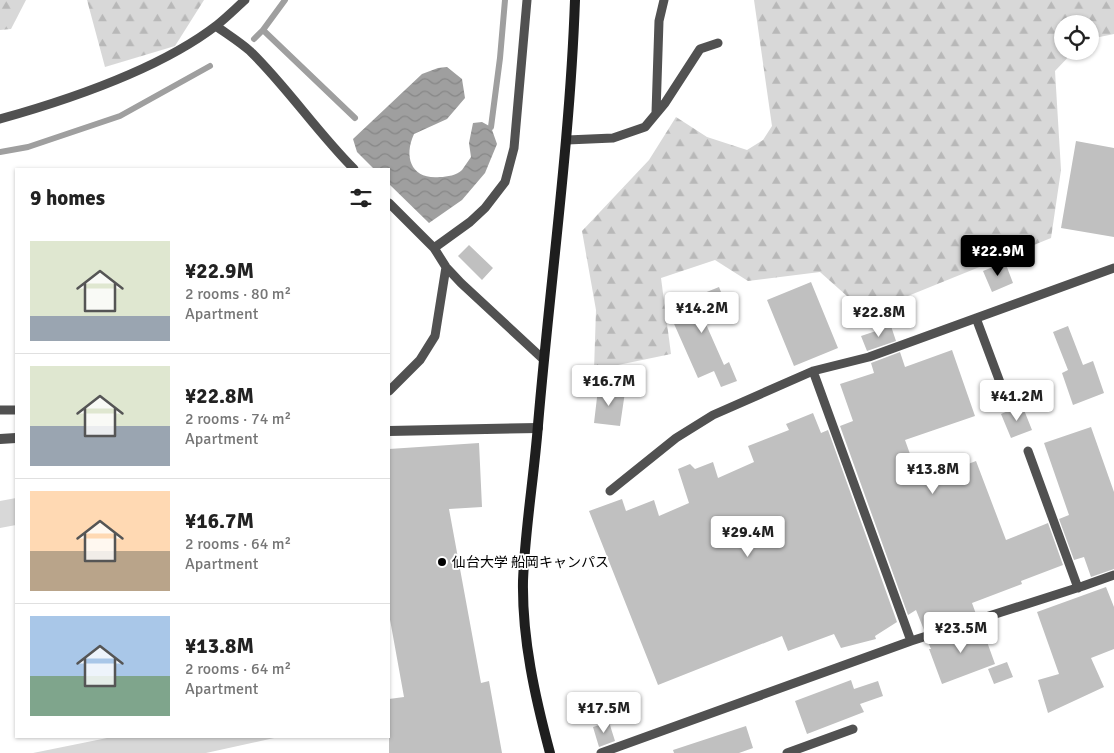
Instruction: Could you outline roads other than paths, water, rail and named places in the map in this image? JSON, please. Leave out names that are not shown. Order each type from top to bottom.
[{"type":"street","points":[[550,753],[535,699],[526,638],[523,582],[543,359],[567,140],[575,0]]},
{"type":"street","points":[[390,431],[538,428]]},
{"type":"street","points":[[0,439],[15,438]]},
{"type":"lane","points":[[0,119],[70,98],[178,50],[216,26],[245,0]]},
{"type":"lane","points":[[434,248],[470,222],[485,208],[505,182],[514,148],[523,71],[527,0]]},
{"type":"lane","points":[[656,113],[659,21],[664,0]]},
{"type":"lane","points":[[216,26],[248,49],[264,65],[313,125],[353,168]]},
{"type":"lane","points":[[567,140],[614,138],[645,127],[700,49],[718,43]]},
{"type":"lane","points":[[390,204],[434,248],[446,267],[543,359]]},
{"type":"lane","points":[[390,390],[420,360],[435,336],[446,267]]},
{"type":"lane","points":[[610,491],[676,438],[713,415],[813,371],[869,357],[1114,268]]},
{"type":"lane","points":[[976,318],[1007,401]]},
{"type":"lane","points":[[813,371],[911,641]]},
{"type":"lane","points":[[0,410],[15,410]]},
{"type":"lane","points":[[1028,450],[1078,588]]},
{"type":"lane","points":[[601,753],[911,641],[1078,588],[1114,574]]},
{"type":"lane","points":[[787,753],[853,729]]},
{"type":"water","points":[[447,67],[462,79],[465,98],[447,119],[414,134],[409,151],[412,166],[423,175],[430,177],[449,176],[460,172],[471,157],[469,143],[473,123],[482,122],[491,127],[497,144],[485,173],[462,200],[429,223],[390,185],[390,168],[373,168],[357,152],[353,139],[422,74]]},
{"type":"waterway","points":[[285,0],[263,30],[355,118]]},
{"type":"waterway","points":[[491,127],[505,0]]},
{"type":"waterway","points":[[254,39],[263,30]]},
{"type":"waterway","points":[[0,152],[28,147],[120,116],[210,66]]},
{"type":"place","name":"仙台大学 船岡キャンパス","points":[[442,562]]}]
